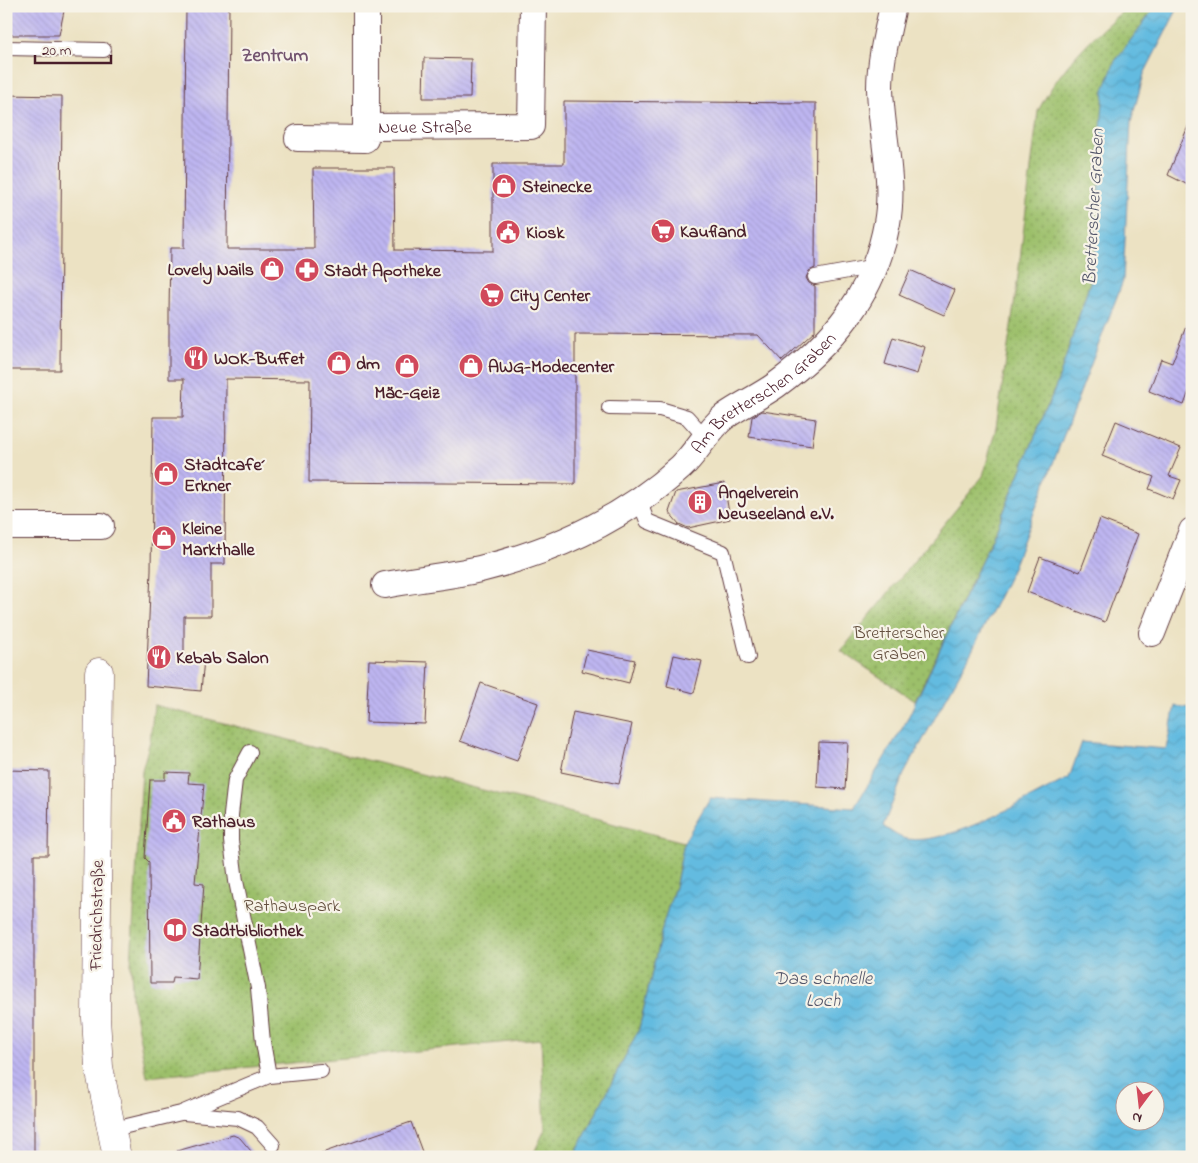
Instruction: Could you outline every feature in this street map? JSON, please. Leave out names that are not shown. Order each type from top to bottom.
[{"type":"main road","name":"Friedrichstraße","points":[[99,672],[95,980],[99,1067],[110,1130],[117,1157]]},
{"type":"street","points":[[366,6],[366,127]]},
{"type":"street","name":"Neue Straße","points":[[298,138],[365,138],[366,127],[531,126],[533,6]]},
{"type":"street","name":"Am Bretterschen Graben","points":[[385,585],[477,570],[523,558],[589,531],[639,500],[683,466],[705,437],[722,419],[749,400],[774,386],[811,358],[838,331],[876,266],[887,223],[890,184],[884,141],[880,87],[884,49],[893,6]]},
{"type":"street","points":[[6,526],[101,526]]},
{"type":"street","points":[[1152,633],[1192,531]]},
{"type":"lane","points":[[6,48],[104,50]]},
{"type":"lane","points":[[815,278],[876,266]]},
{"type":"lane","points":[[609,408],[660,409],[687,417],[705,437]]},
{"type":"lane","points":[[639,500],[647,521],[723,552],[748,657]]},
{"type":"lane","points":[[250,752],[235,780],[231,815],[232,841],[236,881],[258,988],[263,1042],[269,1076]]},
{"type":"lane","points":[[110,1130],[181,1113],[269,1076],[321,1071]]},
{"type":"lane","points":[[181,1113],[238,1118],[257,1126],[273,1145]]},
{"type":"green space","name":"Bretterscher Graben","points":[[1129,6],[1156,6],[1115,61],[1091,279],[1058,381],[997,528],[915,701],[841,651],[983,476],[996,428],[1016,292],[1038,111],[1056,81],[1078,54],[1102,29]]},
{"type":"green space","name":"Rathauspark","points":[[154,705],[684,842],[676,884],[664,920],[639,1029],[574,1157],[532,1157],[545,1129],[541,1039],[147,1077],[132,998],[131,963],[142,770],[150,741]]},
{"type":"water","name":"Das schnelle Loch","points":[[1156,6],[1179,6],[1144,74],[1131,122],[1123,281],[1012,570],[972,651],[904,774],[883,826],[897,836],[907,839],[925,839],[967,828],[1069,778],[1082,742],[1166,749],[1175,706],[1192,708],[1192,1157],[574,1157],[639,1029],[664,920],[676,884],[684,842],[710,798],[854,808],[906,722],[997,528],[1058,381],[1091,279],[1098,228],[1100,141],[1104,90],[1115,61]]},
{"type":"building","points":[[6,6],[65,6],[59,35],[6,35]]},
{"type":"building","name":"City Center","points":[[186,6],[229,6],[227,249],[314,249],[313,168],[394,168],[395,250],[493,251],[493,164],[564,164],[564,101],[816,103],[815,268],[809,271],[806,278],[809,283],[815,286],[815,331],[782,361],[758,335],[575,334],[575,484],[309,482],[310,380],[226,379],[225,564],[211,564],[211,616],[184,616],[184,658],[204,659],[201,691],[146,686],[151,571],[153,417],[183,417],[184,379],[169,379],[169,313],[170,248],[184,248]]},
{"type":"building","points":[[424,58],[471,59],[470,98],[423,98]]},
{"type":"building","points":[[6,95],[62,96],[60,370],[6,370]]},
{"type":"building","points":[[1192,119],[1192,187],[1168,175]]},
{"type":"building","points":[[910,270],[955,290],[944,315],[899,295]]},
{"type":"building","points":[[1190,316],[1192,383],[1184,405],[1149,391],[1161,359],[1172,363]]},
{"type":"building","points":[[893,337],[925,347],[917,374],[885,364]]},
{"type":"building","points":[[762,411],[816,419],[812,446],[749,437],[752,417]]},
{"type":"building","points":[[1116,421],[1181,448],[1169,476],[1181,480],[1173,499],[1149,489],[1154,477],[1102,456]]},
{"type":"building","name":"Angelverein Neuseeland e.V.","points":[[724,483],[730,519],[688,528],[679,524],[669,512],[676,492]]},
{"type":"building","points":[[1100,519],[1138,534],[1105,622],[1027,592],[1040,557],[1080,572]]},
{"type":"building","points":[[587,650],[635,660],[629,683],[582,671]]},
{"type":"building","points":[[674,655],[702,661],[694,693],[667,686]]},
{"type":"building","points":[[369,660],[428,662],[425,724],[366,722]]},
{"type":"building","points":[[481,683],[538,703],[517,761],[460,741]]},
{"type":"building","points":[[573,712],[632,724],[619,784],[561,772]]},
{"type":"building","points":[[819,742],[848,743],[845,789],[817,787]]},
{"type":"building","points":[[6,770],[49,771],[48,855],[34,855],[34,1155],[6,1156]]},
{"type":"building","points":[[165,772],[189,773],[188,783],[204,784],[195,883],[204,884],[197,979],[173,977],[172,983],[150,983],[149,862],[145,858],[150,780],[165,780]]},
{"type":"building","points":[[411,1122],[424,1157],[320,1157],[319,1154]]},
{"type":"building","points":[[233,1135],[240,1138],[256,1157],[178,1157],[177,1151]]},
{"type":"place","name":"Steinecke","points":[[504,186]]},
{"type":"place","name":"Kaufland","points":[[663,231]]},
{"type":"place","name":"Kiosk","points":[[508,232]]},
{"type":"place","name":"Lovely Nails","points":[[272,269]]},
{"type":"place","name":"Stadt Apotheke","points":[[307,270]]},
{"type":"place","name":"City Center","points":[[492,295]]},
{"type":"place","name":"WOK-Buffet","points":[[196,358]]},
{"type":"place","name":"dm","points":[[339,363]]},
{"type":"place","name":"Mäc-Geiz","points":[[407,366]]},
{"type":"place","name":"AWG-Modecenter","points":[[471,366]]},
{"type":"place","name":"Stadtcafe´ Erkner","points":[[166,474]]},
{"type":"place","name":"Angelverein Neuseeland e.V.","points":[[700,502]]},
{"type":"place","name":"Kleine Markthalle","points":[[164,538]]},
{"type":"place","name":"Kebab Salon","points":[[159,657]]},
{"type":"place","name":"Rathaus","points":[[174,821]]},
{"type":"place","name":"Stadtbibliothek","points":[[175,930]]},
{"type":"district","name":"Zentrum","points":[[275,54]]}]
